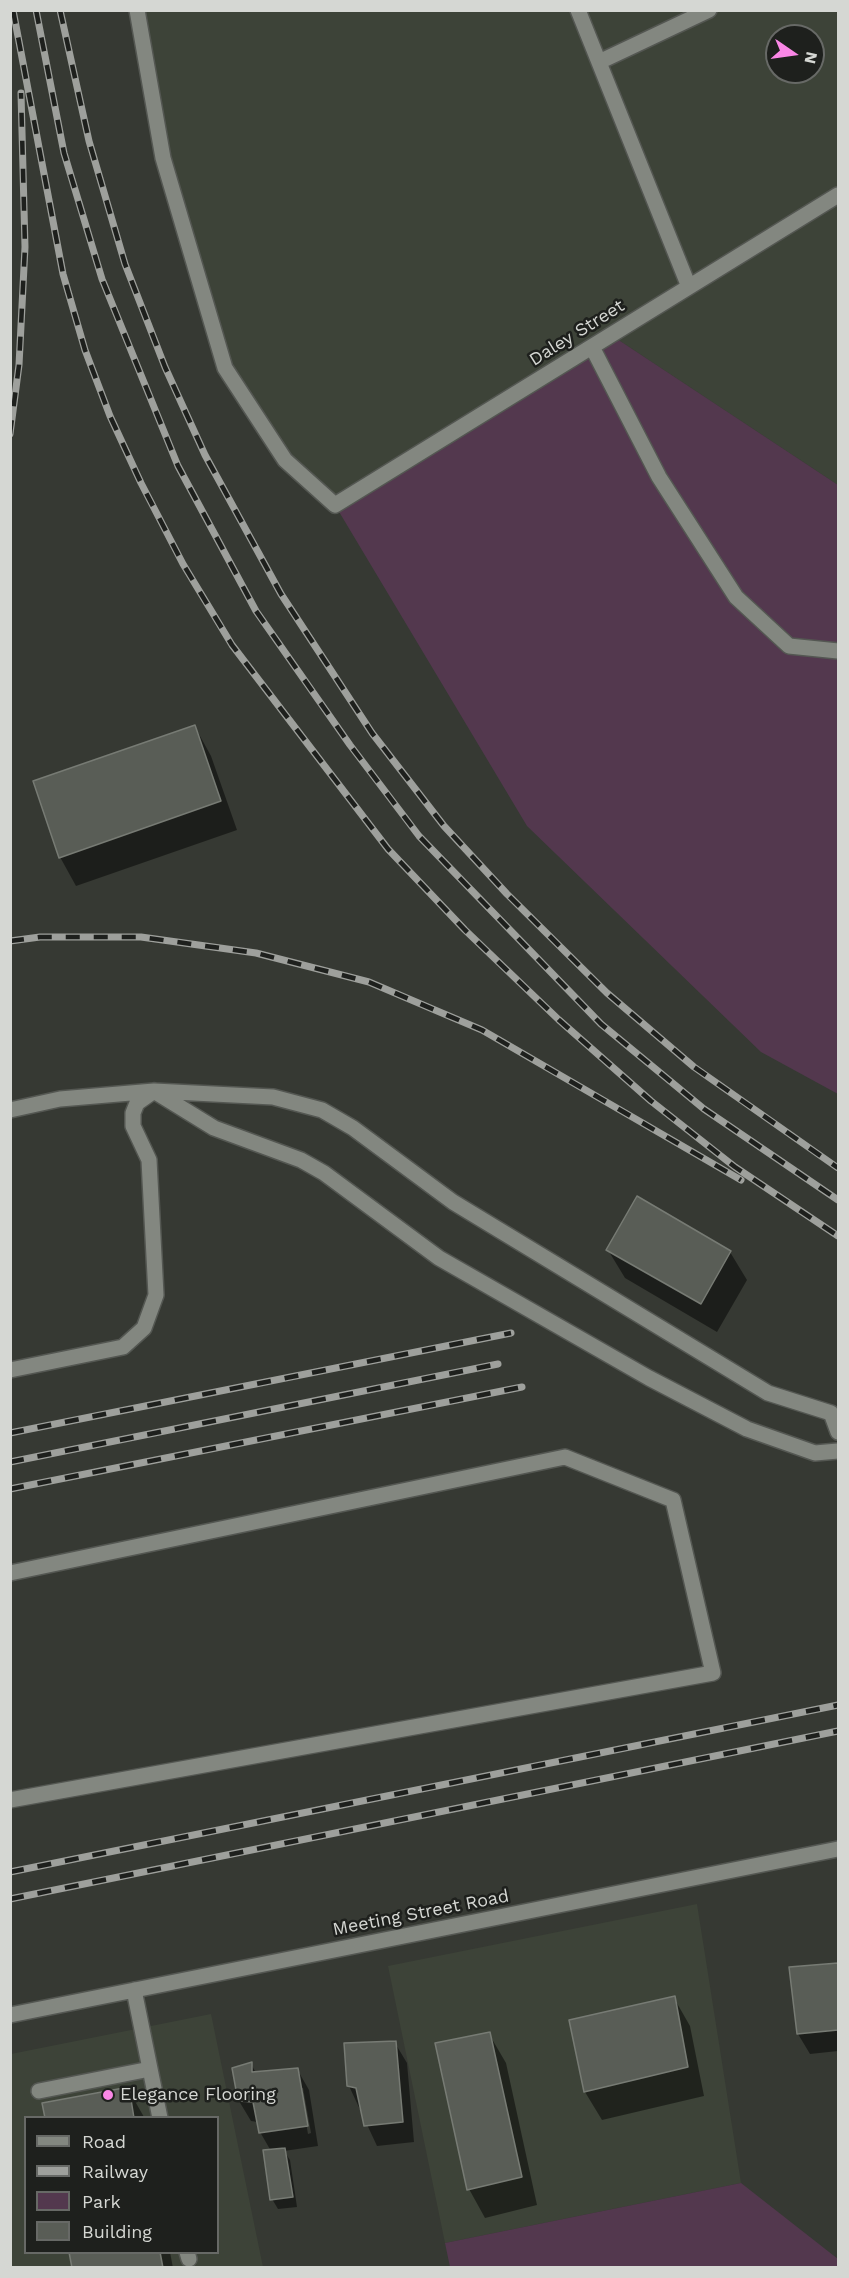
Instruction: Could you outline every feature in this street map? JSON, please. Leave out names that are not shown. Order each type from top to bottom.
[{"type":"street","name":"Daley Street","points":[[137,10],[163,158],[225,368],[285,460],[335,505],[838,195]]},
{"type":"street","points":[[578,10],[689,287]]},
{"type":"street","points":[[599,62],[709,10]]},
{"type":"street","points":[[592,347],[659,477],[736,597],[789,646],[838,651]]},
{"type":"street","points":[[10,1370],[123,1347],[144,1328],[156,1295],[149,1160],[133,1126],[133,1119],[137,1102],[154,1091]]},
{"type":"street","points":[[154,1091],[166,1096],[192,1116],[214,1128],[301,1160],[324,1173],[439,1258],[649,1378],[747,1429],[815,1453],[838,1451]]},
{"type":"street","points":[[10,1110],[60,1099],[154,1091],[273,1097],[322,1110],[353,1128],[453,1202],[768,1393],[831,1413],[838,1432]]},
{"type":"street","points":[[10,1573],[565,1457],[673,1500],[713,1673],[10,1800]]},
{"type":"street","name":"Meeting Street Road","points":[[10,2014],[838,1849]]},
{"type":"street","points":[[134,1990],[160,2116]]},
{"type":"street","points":[[39,2091],[150,2069]]},
{"type":"shaded area","points":[[137,11],[838,11],[838,485],[611,335],[335,505],[285,460],[225,368],[163,158]]},
{"type":"shaded area","points":[[697,1904],[741,2183],[445,2243],[388,1966]]},
{"type":"shaded area","points":[[211,2014],[263,2267],[11,2268],[11,2054]]},
{"type":"green space","points":[[611,335],[838,485],[838,1094],[761,1052],[527,826],[335,505]]},
{"type":"green space","points":[[741,2183],[838,2259],[838,2267],[450,2267],[445,2243]]},
{"type":"building","points":[[195,725],[221,801],[59,858],[33,781]]},
{"type":"building","points":[[637,1196],[731,1251],[701,1304],[606,1250]]},
{"type":"building","points":[[838,1963],[838,2030],[797,2034],[789,1967]]},
{"type":"building","points":[[675,1996],[688,2067],[584,2092],[569,2020]]},
{"type":"building","points":[[490,2032],[522,2177],[467,2190],[435,2043]]},
{"type":"building","points":[[396,2041],[403,2122],[364,2126],[356,2088],[347,2086],[344,2043]]},
{"type":"building","points":[[252,2062],[252,2072],[298,2068],[308,2126],[259,2133],[253,2102],[238,2101],[232,2068]]},
{"type":"building","name":"Elegance Flooring","points":[[129,2087],[134,2116],[45,2116],[42,2103]]},
{"type":"building","points":[[285,2148],[293,2197],[270,2200],[263,2150]]},
{"type":"building","points":[[69,2254],[160,2254],[163,2268],[72,2268]]},
{"type":"railway","points":[[13,10],[63,274],[85,350],[110,416],[141,483],[183,564],[232,645],[388,849],[465,930],[559,1020],[651,1101],[735,1167],[838,1236]]},
{"type":"railway","points":[[36,10],[64,153],[102,279],[178,466],[256,611],[350,745],[419,836],[601,1024],[704,1109],[838,1200]]},
{"type":"railway","points":[[60,10],[89,141],[125,264],[165,367],[205,455],[281,594],[372,733],[444,826],[507,894],[607,993],[694,1067],[838,1168]]},
{"type":"railway","points":[[10,434],[19,365],[25,247],[21,93]]},
{"type":"railway","points":[[10,941],[40,937],[141,937],[256,953],[369,982],[482,1030],[741,1180]]},
{"type":"railway","points":[[10,1433],[511,1333]]},
{"type":"railway","points":[[10,1462],[498,1364]]},
{"type":"railway","points":[[10,1489],[522,1387]]},
{"type":"railway","points":[[10,1872],[838,1705]]},
{"type":"railway","points":[[10,1899],[838,1731]]},
{"type":"place","name":"Elegance Flooring","points":[[108,2095]]}]
